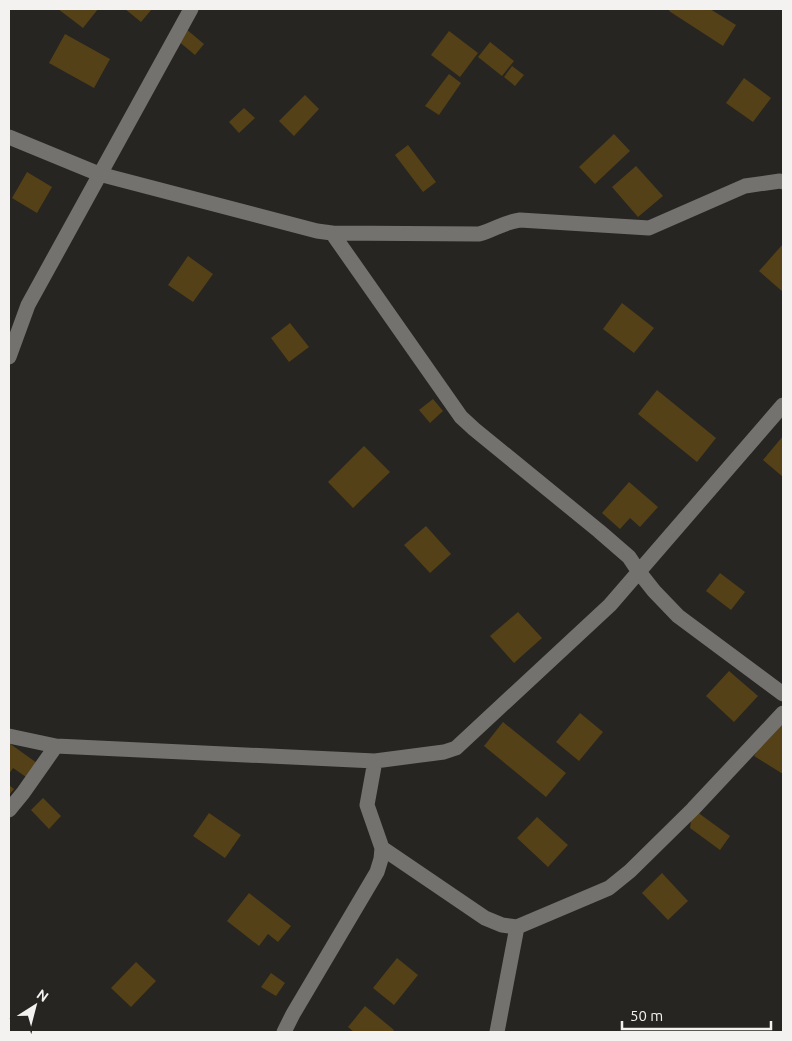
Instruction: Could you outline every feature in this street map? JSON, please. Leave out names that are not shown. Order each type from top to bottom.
[{"type":"street","points":[[9,357],[28,305],[191,9]]},
{"type":"street","points":[[9,137],[99,174],[317,231],[332,233],[479,234],[509,221],[520,220],[649,228],[745,186],[783,182]]},
{"type":"street","points":[[332,233],[461,417],[629,557],[654,592],[678,616],[783,694]]},
{"type":"street","points":[[9,736],[56,746],[375,761],[444,752],[456,748],[610,605],[783,405]]},
{"type":"street","points":[[382,848],[485,918],[502,925],[517,927],[609,888],[630,871],[693,809],[783,713]]},
{"type":"street","points":[[9,810],[56,746]]},
{"type":"street","points":[[284,1032],[377,872],[382,848],[366,805],[375,761]]},
{"type":"street","points":[[497,1032],[517,927]]},
{"type":"building","points":[[58,9],[98,9],[83,28]]},
{"type":"building","points":[[125,9],[152,9],[141,22]]},
{"type":"building","points":[[670,9],[710,9],[736,25],[723,46],[669,11]]},
{"type":"building","points":[[186,29],[204,44],[195,55],[177,40]]},
{"type":"building","points":[[449,31],[478,53],[460,77],[431,55]]},
{"type":"building","points":[[65,34],[110,59],[94,88],[49,63]]},
{"type":"building","points":[[490,42],[514,61],[502,76],[478,57]]},
{"type":"building","points":[[512,66],[524,75],[515,86],[504,77]]},
{"type":"building","points":[[449,74],[461,83],[439,115],[425,106]]},
{"type":"building","points":[[744,78],[771,98],[753,122],[726,103]]},
{"type":"building","points":[[305,95],[319,109],[294,136],[279,121]]},
{"type":"building","points":[[244,108],[255,118],[239,133],[229,122]]},
{"type":"building","points":[[614,134],[630,151],[595,184],[579,167]]},
{"type":"building","points":[[408,145],[436,182],[423,192],[395,155]]},
{"type":"building","points":[[636,166],[663,196],[638,217],[612,187]]},
{"type":"building","points":[[27,172],[52,187],[37,213],[12,198]]},
{"type":"building","points":[[783,244],[783,292],[759,271]]},
{"type":"building","points":[[188,256],[213,274],[193,302],[168,285]]},
{"type":"building","points":[[622,303],[654,328],[634,353],[603,329]]},
{"type":"building","points":[[290,323],[309,347],[289,362],[271,338]]},
{"type":"building","points":[[657,390],[716,438],[697,462],[638,414]]},
{"type":"building","points":[[433,399],[443,411],[430,423],[419,410]]},
{"type":"building","points":[[783,436],[783,477],[763,460]]},
{"type":"building","points":[[364,446],[390,472],[353,508],[328,482]]},
{"type":"building","points":[[629,482],[658,507],[640,527],[630,518],[620,529],[602,513]]},
{"type":"building","points":[[426,526],[451,554],[430,573],[404,545]]},
{"type":"building","points":[[720,573],[745,592],[731,610],[706,591]]},
{"type":"building","points":[[518,612],[542,638],[514,663],[490,636]]},
{"type":"building","points":[[729,671],[758,696],[734,722],[706,696]]},
{"type":"building","points":[[580,713],[603,732],[579,761],[556,742]]},
{"type":"building","points":[[776,721],[783,725],[783,774],[754,756]]},
{"type":"building","points":[[503,722],[566,773],[546,797],[484,746]]},
{"type":"building","points":[[9,743],[37,763],[26,777],[13,768],[9,774]]},
{"type":"building","points":[[9,785],[14,789],[9,795]]},
{"type":"building","points":[[43,798],[61,816],[49,829],[31,810]]},
{"type":"building","points":[[693,809],[730,836],[720,850],[690,828]]},
{"type":"building","points":[[209,813],[241,835],[225,858],[193,836]]},
{"type":"building","points":[[537,817],[568,845],[548,867],[517,838]]},
{"type":"building","points":[[662,873],[688,901],[668,920],[642,893]]},
{"type":"building","points":[[249,893],[291,926],[278,942],[268,934],[259,946],[227,921]]},
{"type":"building","points":[[397,958],[418,975],[394,1005],[373,988]]},
{"type":"building","points":[[136,962],[156,981],[131,1007],[111,988]]},
{"type":"building","points":[[271,973],[285,983],[276,996],[261,987]]},
{"type":"building","points":[[365,1006],[394,1030],[392,1032],[354,1032],[348,1027]]}]
